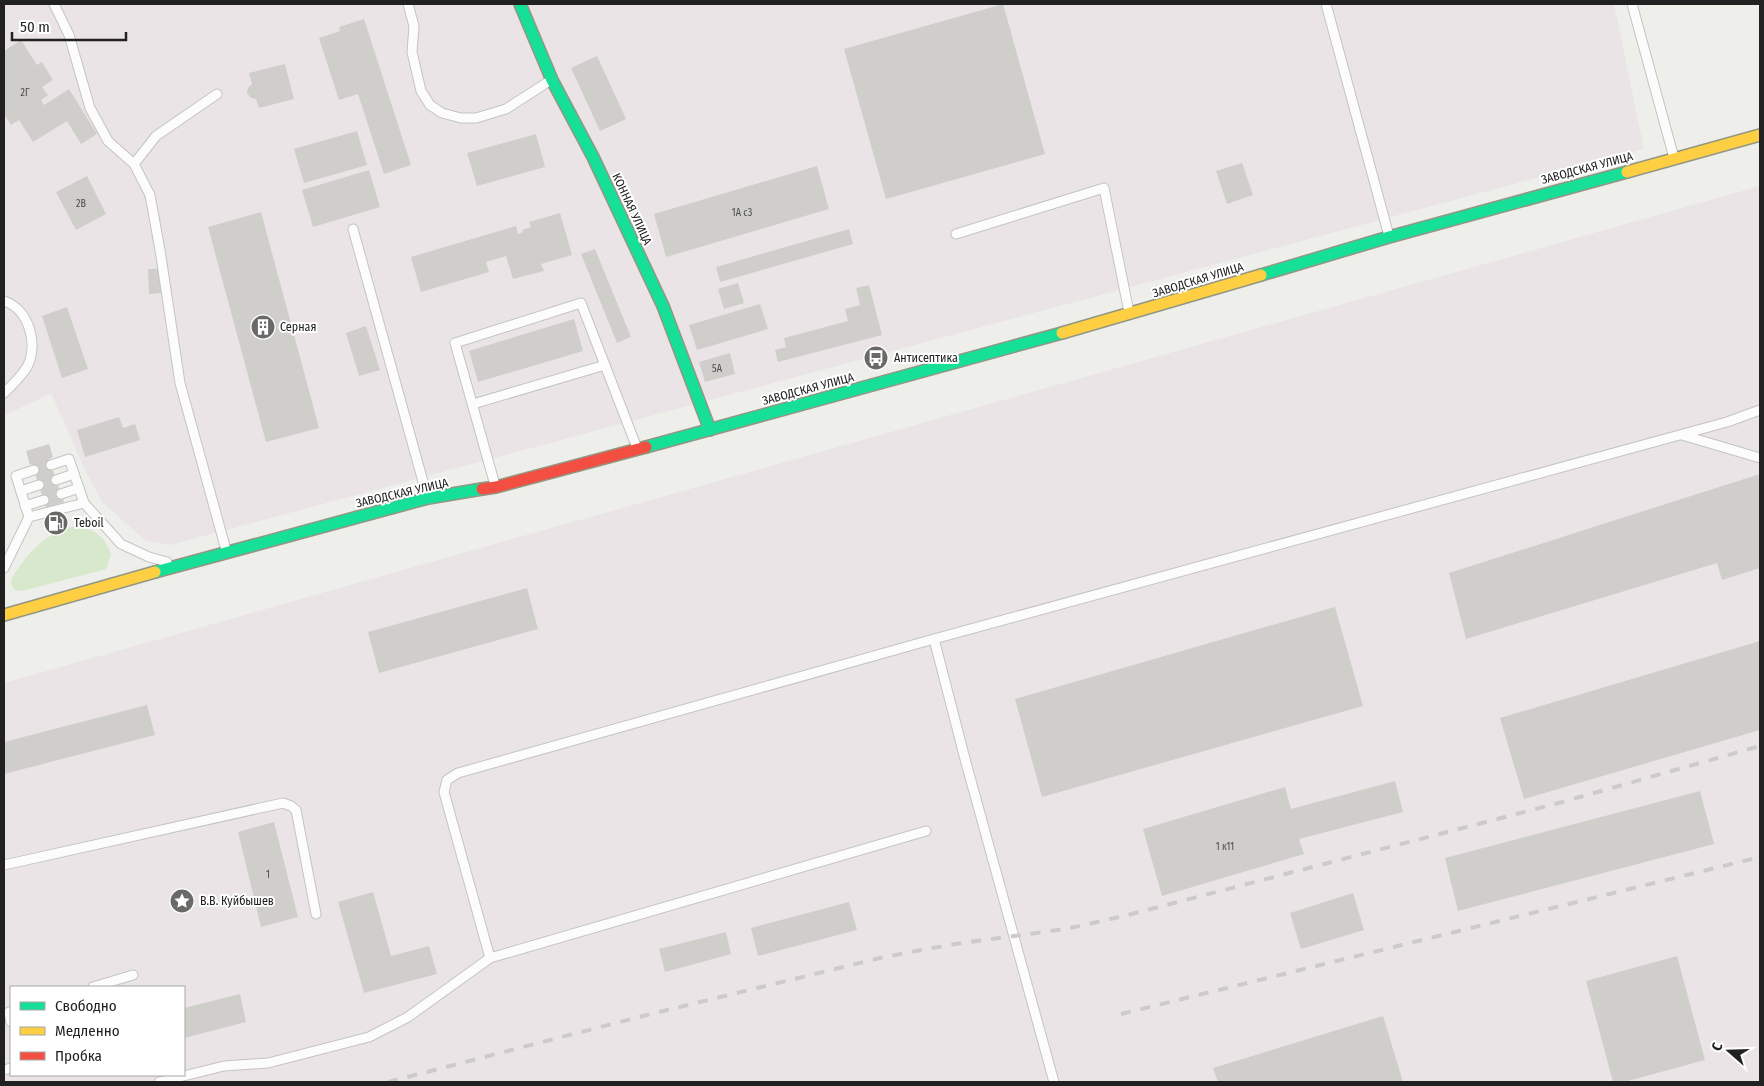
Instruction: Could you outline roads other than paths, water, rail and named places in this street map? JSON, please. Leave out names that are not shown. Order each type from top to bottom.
[{"type":"street","name":"КОННАЯ УЛИЦА","points":[[520,4],[552,80],[593,157],[663,306],[710,430]]},
{"type":"street","name":"ЗАВОДСКАЯ УЛИЦА","points":[[4,615],[179,565],[428,498],[496,487],[638,450],[1130,314],[1389,237],[1760,135]]},
{"type":"lane","points":[[54,4],[69,35],[90,108],[108,141],[134,164],[150,195],[180,383],[227,552]]},
{"type":"lane","points":[[408,4],[414,26],[412,52],[421,91],[430,105],[442,113],[461,118],[476,118],[506,109],[552,80]]},
{"type":"lane","points":[[1326,4],[1389,237]]},
{"type":"lane","points":[[1632,4],[1674,158]]},
{"type":"lane","points":[[134,164],[156,136],[217,94]]},
{"type":"lane","points":[[956,234],[1104,188],[1130,314]]},
{"type":"lane","points":[[353,229],[428,498]]},
{"type":"lane","points":[[4,302],[9,303],[19,311],[29,326],[31,345],[27,367],[4,393]]},
{"type":"lane","points":[[496,487],[455,343],[581,303],[638,450]]},
{"type":"lane","points":[[472,404],[605,365]]},
{"type":"lane","points":[[490,958],[444,792],[447,780],[458,773],[934,639],[1682,435],[1728,422],[1760,410]]},
{"type":"lane","points":[[1682,435],[1760,458]]},
{"type":"lane","points":[[51,464],[69,459],[84,504],[121,544],[149,557],[179,565]]},
{"type":"lane","points":[[4,568],[29,518],[16,476],[34,470]]},
{"type":"lane","points":[[56,480],[74,474]]},
{"type":"lane","points":[[21,491],[39,485]]},
{"type":"lane","points":[[61,494],[78,488]]},
{"type":"lane","points":[[25,506],[44,500]]},
{"type":"lane","points":[[29,518],[84,504]]},
{"type":"lane","points":[[934,639],[1054,1082]]},
{"type":"lane","points":[[4,865],[283,803],[296,810],[316,914]]},
{"type":"lane","points":[[185,1076],[224,1066],[268,1063],[369,1037],[408,1017],[490,958],[926,831]]},
{"type":"lane","points":[[97,986],[133,976]]},
{"type":"lane","points":[[159,1082],[183,1076]]},
{"type":"railway","points":[[388,1082],[643,1016],[884,957],[955,944],[1066,929],[1124,916],[1555,804],[1760,746]]},
{"type":"railway","points":[[1121,1014],[1760,857]]},
{"type":"place","name":"Серная","points":[[263,327]]},
{"type":"place","name":"Антисептика","points":[[876,358]]},
{"type":"place","name":"Teboil","points":[[56,523]]},
{"type":"place","name":"В.В. Куйбышев","points":[[182,901]]}]
